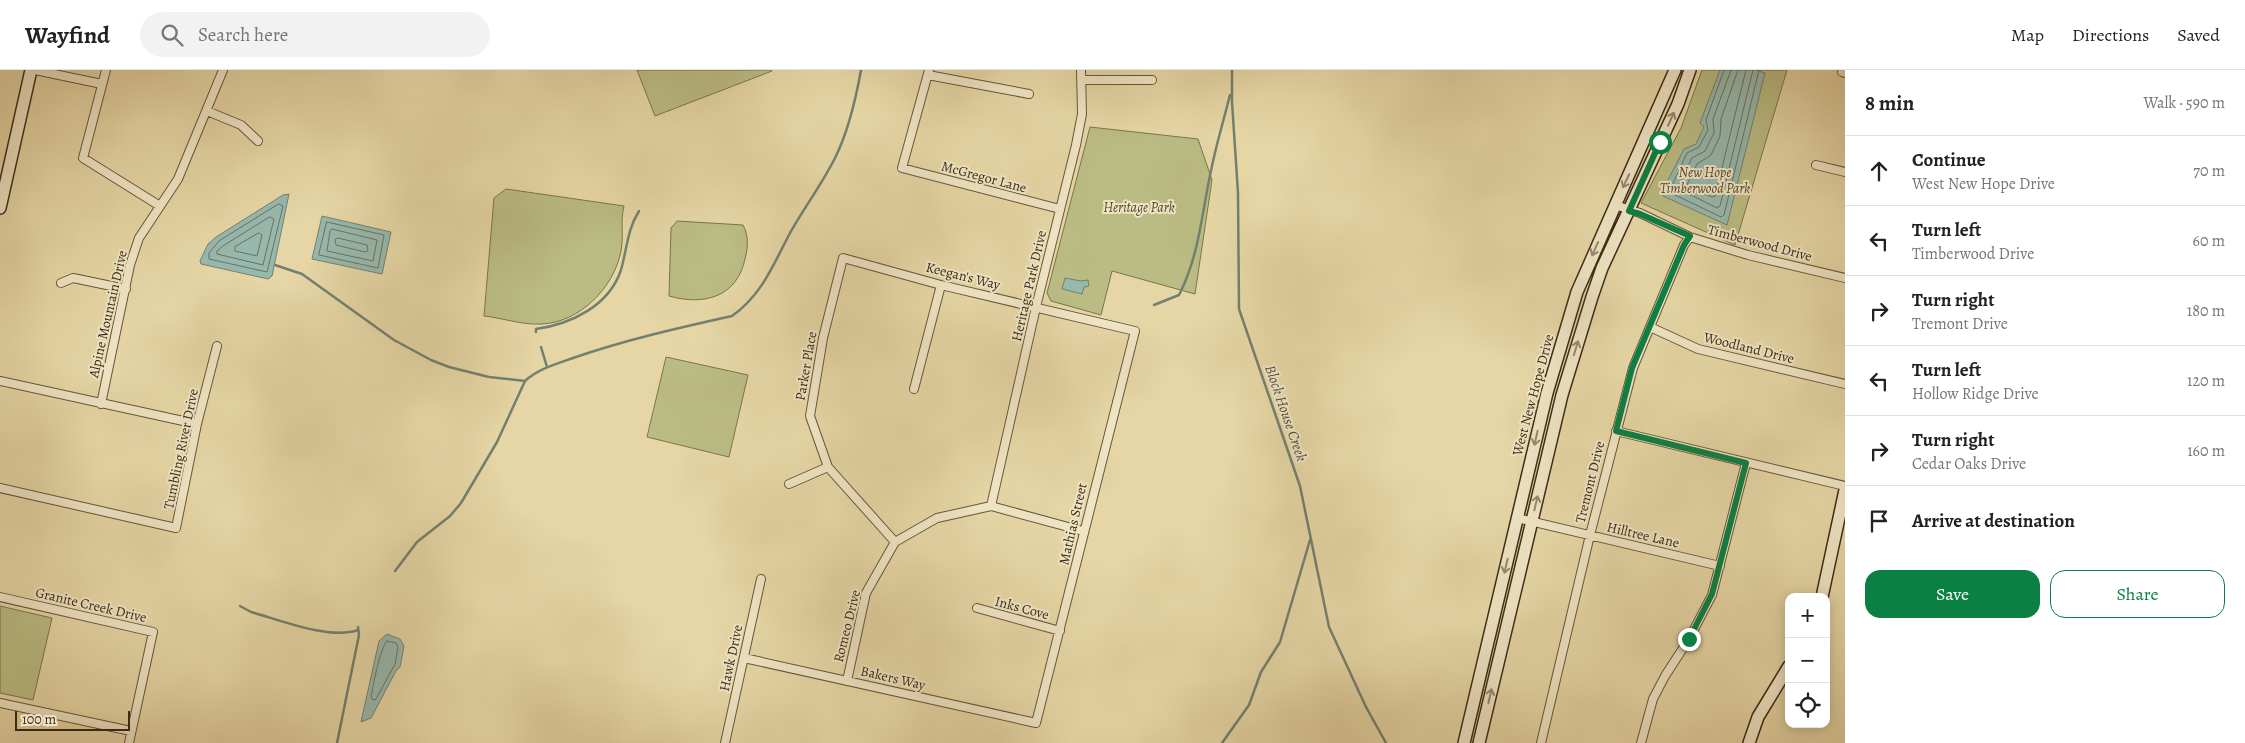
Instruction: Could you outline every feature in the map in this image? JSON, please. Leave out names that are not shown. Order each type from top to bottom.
[{"type":"main road","points":[[0,208],[4,168],[31,70]]},
{"type":"main road","name":"West New Hope Drive","points":[[1464,743],[1547,394],[1577,292],[1675,70]]},
{"type":"main road","name":"West New Hope Drive","points":[[1479,743],[1562,395],[1592,297],[1602,268],[1678,104],[1690,70]]},
{"type":"main road","points":[[1823,593],[1845,490]]},
{"type":"main road","points":[[1749,743],[1758,717],[1785,673]]},
{"type":"street","points":[[35,70],[102,84]]},
{"type":"street","points":[[106,70],[83,158],[160,206]]},
{"type":"street","name":"Alpine Mountain Drive","points":[[101,404],[130,265],[139,238],[178,180],[223,70]]},
{"type":"street","name":"Heritage Park Drive","points":[[991,506],[1036,307],[1078,138],[1082,114],[1083,80],[1081,70]]},
{"type":"street","points":[[928,73],[1029,94]]},
{"type":"street","name":"McGregor Lane","points":[[928,73],[902,168],[1060,209]]},
{"type":"street","points":[[1083,80],[1152,80]]},
{"type":"street","points":[[207,111],[241,125],[258,141]]},
{"type":"street","points":[[1816,166],[1845,172]]},
{"type":"street","name":"Timberwood Drive","points":[[1615,205],[1690,236],[1748,255],[1845,278]]},
{"type":"street","name":"Tremont Drive","points":[[1541,743],[1632,368],[1684,245],[1690,236]]},
{"type":"street","name":"Keegan's Way","points":[[843,258],[941,285],[1135,331]]},
{"type":"street","name":"Parker Place","points":[[843,258],[823,338],[810,416],[828,467],[895,542]]},
{"type":"street","points":[[61,282],[73,278],[126,289]]},
{"type":"street","points":[[914,389],[941,285]]},
{"type":"street","name":"Woodland Drive","points":[[1650,327],[1698,349],[1845,384]]},
{"type":"street","name":"Mathias Street","points":[[1036,723],[1135,331]]},
{"type":"street","name":"Tumbling River Drive","points":[[0,488],[176,528],[217,346]]},
{"type":"street","points":[[0,381],[198,424]]},
{"type":"street","points":[[1616,431],[1845,486]]},
{"type":"street","points":[[1641,743],[1653,699],[1665,676],[1689,639],[1712,594],[1746,463]]},
{"type":"street","points":[[790,484],[828,467]]},
{"type":"street","points":[[895,542],[936,518],[991,506],[1083,531]]},
{"type":"street","name":"Hilltree Lane","points":[[1517,518],[1720,566]]},
{"type":"street","name":"Romeo Drive","points":[[847,681],[866,593],[895,542]]},
{"type":"street","name":"Hawk Drive","points":[[725,743],[761,579]]},
{"type":"street","name":"Granite Creek Drive","points":[[0,597],[153,632],[129,743]]},
{"type":"street","name":"Inks Cove","points":[[977,608],[1060,631]]},
{"type":"street","name":"Bakers Way","points":[[744,658],[1036,723]]},
{"type":"street","points":[[0,703],[131,732]]},
{"type":"green space","points":[[637,70],[771,70],[772,71],[655,116]]},
{"type":"green space","name":"New Hope Timberwood Park","points":[[1702,70],[1787,70],[1735,245],[1641,203],[1681,128]]},
{"type":"green space","name":"Heritage Park","points":[[1090,127],[1198,139],[1212,180],[1195,294],[1112,271],[1101,315],[1051,301],[1047,293]]},
{"type":"green space","points":[[506,189],[624,206],[621,251],[611,278],[593,301],[569,317],[555,322],[534,324],[484,316],[494,198]]},
{"type":"green space","points":[[677,221],[743,225],[746,233],[747,251],[741,272],[727,290],[717,296],[706,299],[682,299],[669,296],[671,228]]},
{"type":"green space","points":[[666,357],[748,375],[729,457],[647,437]]},
{"type":"green space","points":[[0,606],[52,618],[33,700],[0,693]]},
{"type":"water","points":[[1720,70],[1756,70],[1765,73],[1727,225],[1663,196],[1666,184],[1684,149],[1696,144],[1704,127],[1700,123]]},
{"type":"water","points":[[289,194],[272,276],[268,279],[201,264],[200,261],[208,244],[216,237],[283,195]]},
{"type":"water","points":[[322,216],[391,232],[382,274],[312,259]]},
{"type":"water","points":[[1065,278],[1081,281],[1088,280],[1089,286],[1084,287],[1082,294],[1062,289]]},
{"type":"water","points":[[387,634],[400,639],[404,646],[400,667],[371,718],[361,722],[379,641]]},
{"type":"waterway","points":[[395,571],[417,542],[450,516],[461,503],[497,442],[525,381],[530,377],[554,365],[612,346],[732,316],[751,299],[766,279],[790,233],[835,158],[851,115],[861,70]]},
{"type":"waterway","name":"Block House Creek","points":[[1232,70],[1232,102],[1238,193],[1239,309],[1300,486],[1329,627],[1366,707],[1386,743]]},
{"type":"waterway","points":[[1154,305],[1179,295],[1192,264],[1214,157],[1230,95]]},
{"type":"waterway","points":[[536,332],[536,329],[549,327],[575,318],[608,294],[621,270],[630,232],[639,211]]},
{"type":"waterway","points":[[275,265],[302,274],[394,340],[431,360],[449,367],[489,377],[525,381]]},
{"type":"waterway","points":[[541,347],[547,367]]},
{"type":"waterway","name":"Block House Creek","points":[[1222,743],[1249,705],[1261,672],[1280,642],[1310,540]]},
{"type":"waterway","points":[[240,606],[251,612],[319,631],[334,633],[358,630]]},
{"type":"waterway","points":[[337,743],[359,635],[358,627]]},
{"type":"route","points":[[1660,142],[1629,211],[1690,236],[1684,245],[1632,368],[1616,431],[1746,463],[1712,594],[1689,639]]}]
